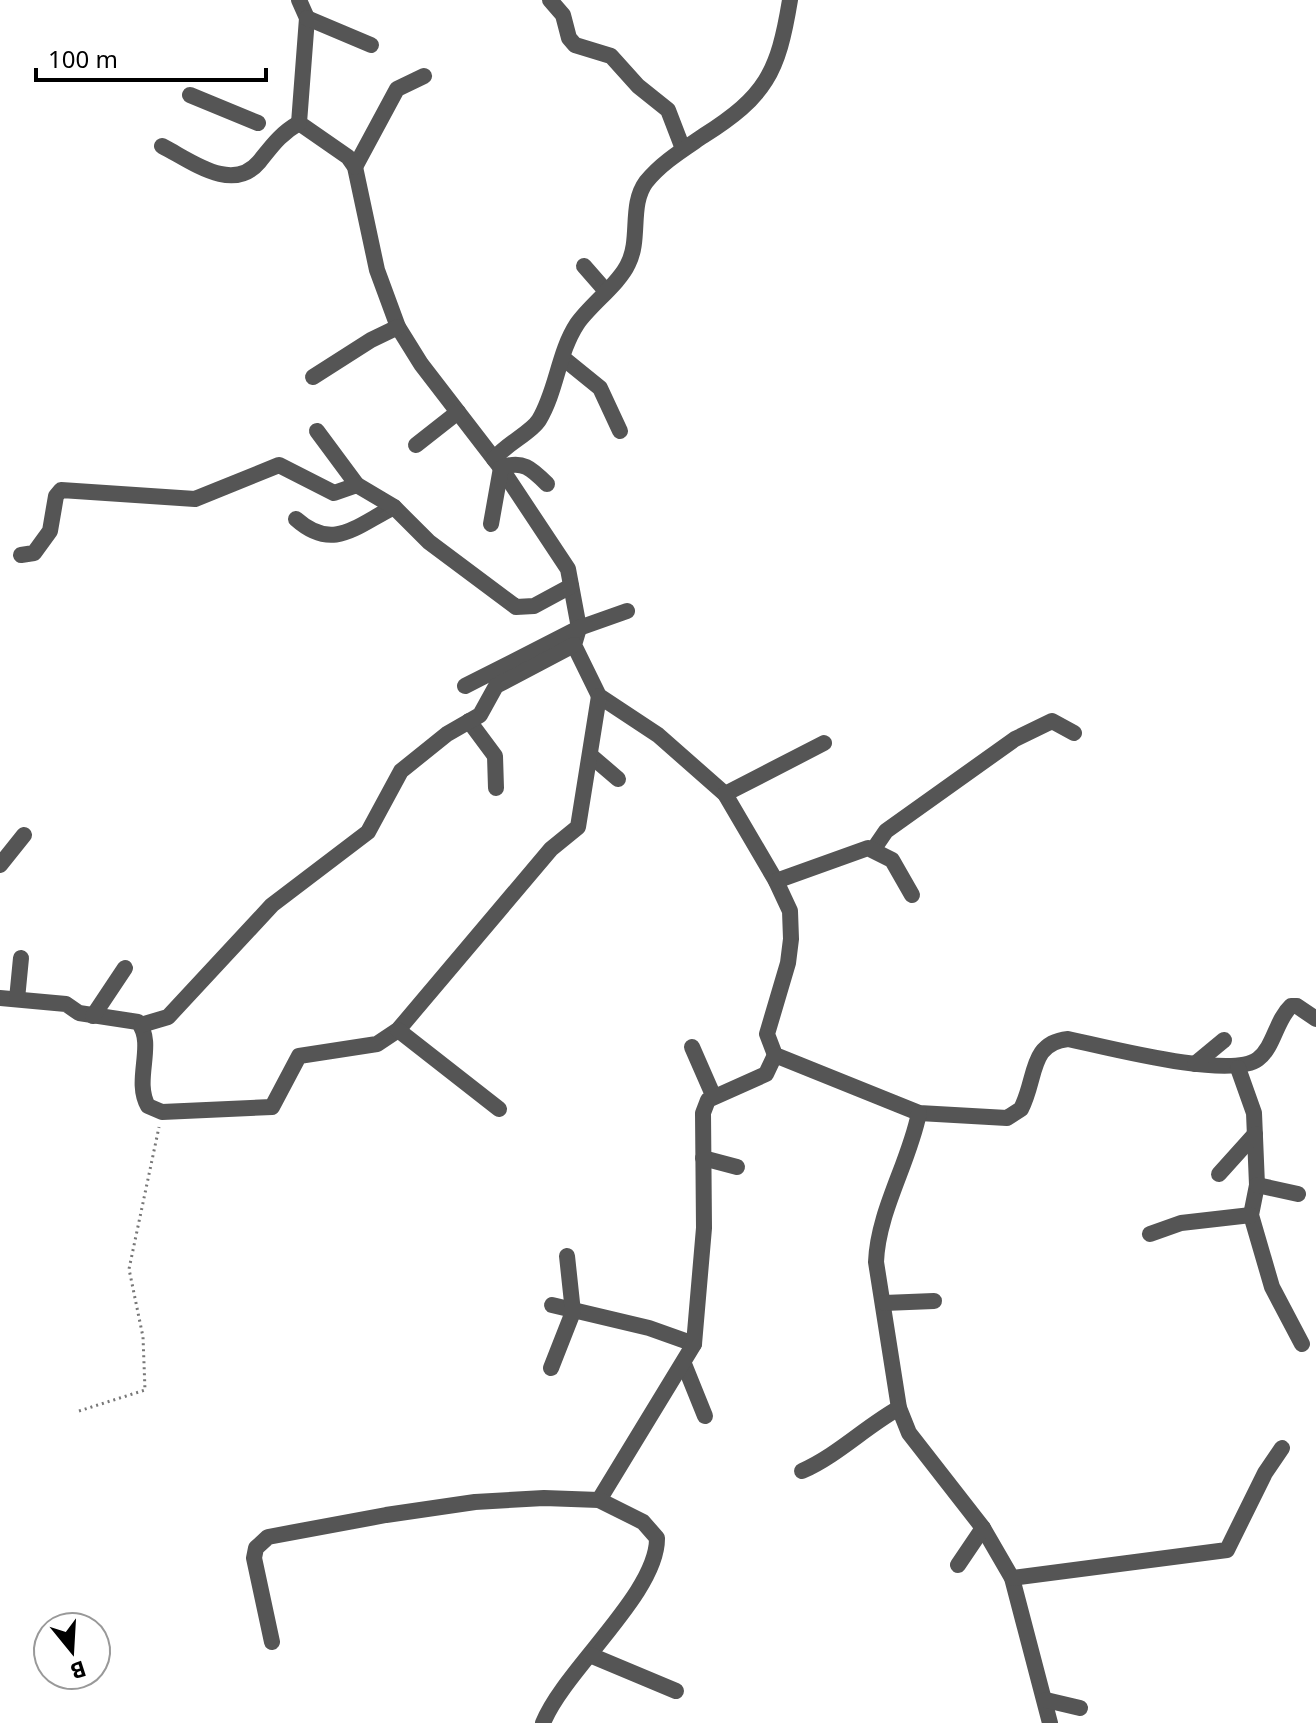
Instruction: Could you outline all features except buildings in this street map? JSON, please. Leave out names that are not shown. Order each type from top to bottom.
[{"type":"street","points":[[299,0],[307,18],[299,123]]},
{"type":"street","points":[[550,0],[563,15],[569,38],[575,45],[611,56],[638,86],[668,110],[683,149]]},
{"type":"street","points":[[491,524],[497,463],[507,443],[536,424],[578,323],[629,263],[639,195],[647,182],[683,149],[732,118],[759,95],[773,72],[790,0]]},
{"type":"street","points":[[307,18],[371,45]]},
{"type":"street","points":[[355,167],[397,89],[424,76]]},
{"type":"street","points":[[190,95],[270,129],[299,123],[348,157],[355,167],[377,270],[398,327],[421,364],[554,544],[568,569],[579,628],[574,645],[599,696],[658,735],[725,794],[790,911],[788,963],[771,1012],[767,1034],[775,1055],[766,1074],[747,1086],[713,1095],[703,1113],[704,1228],[694,1344],[599,1500]]},
{"type":"street","points":[[162,146],[225,177],[237,176],[254,168],[270,129]]},
{"type":"street","points":[[584,266],[605,290]]},
{"type":"street","points":[[313,377],[371,340],[398,327]]},
{"type":"street","points":[[563,358],[600,388],[620,431]]},
{"type":"street","points":[[416,445],[458,412]]},
{"type":"street","points":[[317,431],[357,485],[394,507],[429,542],[516,607],[534,606],[571,586]]},
{"type":"street","points":[[497,463],[514,462],[530,467],[547,484]]},
{"type":"street","points":[[21,555],[34,553],[43,543],[50,531],[56,496],[67,488],[195,499],[279,465],[334,493],[357,485]]},
{"type":"street","points":[[296,519],[310,532],[326,537],[345,532],[394,507]]},
{"type":"street","points":[[465,686],[579,628],[627,611]]},
{"type":"street","points":[[21,958],[8,999],[66,1004],[79,1013],[129,1019],[141,1025],[155,1024],[168,1017],[272,905],[368,832],[401,771],[487,708],[496,686],[574,645]]},
{"type":"street","points":[[141,1025],[145,1044],[141,1088],[148,1106],[162,1112],[272,1107],[299,1056],[377,1044],[398,1030],[551,849],[578,827],[599,696]]},
{"type":"street","points":[[469,721],[495,756],[496,788]]},
{"type":"street","points":[[873,850],[886,831],[1015,739],[1052,721],[1074,733]]},
{"type":"street","points":[[725,794],[824,743]]},
{"type":"street","points":[[590,755],[618,779]]},
{"type":"street","points":[[0,865],[24,835]]},
{"type":"street","points":[[776,881],[854,850],[873,850],[892,860],[912,895]]},
{"type":"street","points":[[93,1016],[125,968]]},
{"type":"street","points":[[775,1055],[919,1113],[1007,1118],[1017,1114],[1027,1098],[1041,1049],[1051,1041],[1068,1039],[1195,1064],[1238,1068],[1262,1055],[1291,1006],[1297,1006],[1316,1019]]},
{"type":"street","points":[[398,1030],[499,1109]]},
{"type":"street","points":[[1195,1064],[1224,1040]]},
{"type":"street","points":[[692,1047],[713,1095]]},
{"type":"street","points":[[1238,1068],[1254,1113],[1257,1185],[1251,1215],[1272,1287],[1302,1344]]},
{"type":"street","points":[[919,1113],[914,1138],[877,1242],[876,1262],[899,1408],[909,1433],[983,1528],[1012,1578],[1050,1723]]},
{"type":"street","points":[[1219,1174],[1255,1134]]},
{"type":"street","points":[[703,1158],[737,1167]]},
{"type":"street","points":[[1257,1185],[1298,1194]]},
{"type":"street","points":[[1150,1234],[1181,1223],[1251,1215]]},
{"type":"street","points":[[551,1368],[573,1312],[567,1256]]},
{"type":"street","points":[[884,1303],[934,1301]]},
{"type":"street","points":[[552,1305],[649,1328],[694,1344]]},
{"type":"street","points":[[684,1364],[705,1416]]},
{"type":"street","points":[[802,1471],[833,1457],[876,1421],[899,1408]]},
{"type":"street","points":[[1012,1578],[1227,1550],[1265,1473],[1282,1448]]},
{"type":"street","points":[[272,1642],[254,1558],[256,1548],[268,1537],[475,1502],[544,1498],[599,1500],[652,1530],[657,1549],[639,1586],[543,1723]]},
{"type":"street","points":[[958,1565],[983,1528]]},
{"type":"street","points":[[590,1655],[676,1691]]},
{"type":"street","points":[[1046,1700],[1080,1708]]},
{"type":"path","points":[[79,1411],[145,1390],[143,1337],[129,1269],[162,1112]]}]
